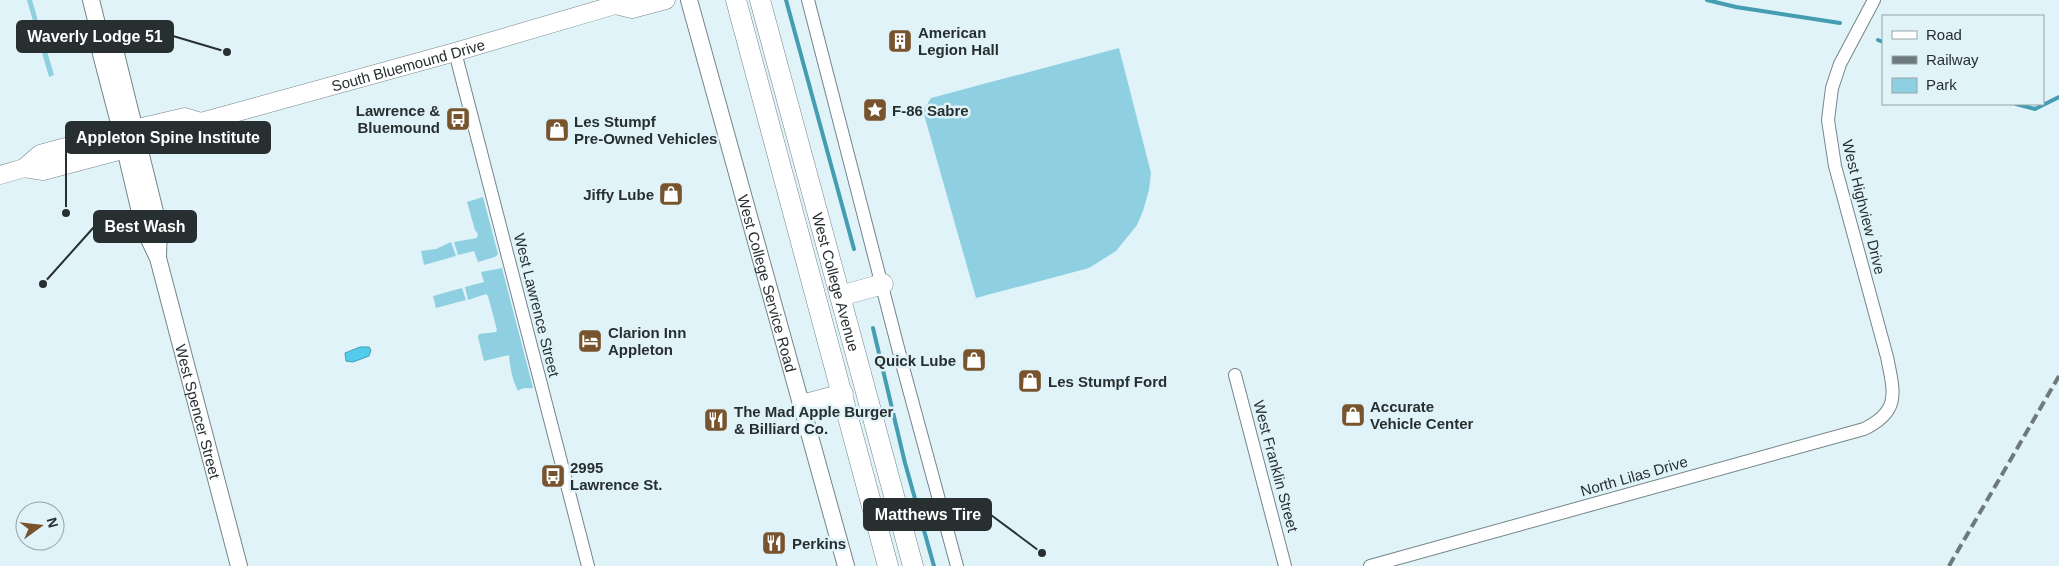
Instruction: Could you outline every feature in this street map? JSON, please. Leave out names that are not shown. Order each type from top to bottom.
[{"type":"main road","name":"South Bluemound Drive","points":[[0,175],[24,168],[43,171],[184,117],[201,122],[455,52],[616,2],[632,9],[666,0]]},
{"type":"main road","name":"West College Avenue","points":[[736,0],[888,566]]},
{"type":"main road","name":"West College Avenue","points":[[760,0],[912,566]]},
{"type":"main road","points":[[840,296],[883,284]]},
{"type":"main road","points":[[802,405],[843,394]]},
{"type":"street","name":"West Spencer Street","points":[[91,0],[100,36],[115,50],[146,233],[158,258],[239,566]]},
{"type":"street","name":"West College Service Road","points":[[689,0],[846,566]]},
{"type":"street","points":[[808,0],[957,566]]},
{"type":"street","name":"West Highview Drive","points":[[1874,0],[1840,64],[1832,88],[1828,120],[1834,166],[1887,357],[1893,386],[1892,399]]},
{"type":"street","name":"West Lawrence Street","points":[[455,52],[588,566]]},
{"type":"street","name":"West Franklin Street","points":[[1235,375],[1285,566]]},
{"type":"street","name":"North Lilas Drive","points":[[1370,566],[1864,429],[1887,414],[1892,399]]},
{"type":"green space","points":[[27,0],[32,0],[54,75],[49,77]]},
{"type":"green space","points":[[1119,48],[1151,173],[1149,190],[1137,225],[1116,251],[1089,268],[976,298],[923,111],[931,98]]},
{"type":"green space","points":[[483,197],[498,254],[495,257],[478,262],[474,251],[458,255],[454,242],[477,238],[478,234],[475,230],[467,202]]},
{"type":"green space","points":[[451,242],[456,256],[424,265],[421,251],[436,249]]},
{"type":"green space","points":[[502,268],[533,388],[518,391],[514,382],[509,355],[484,361],[478,337],[479,334],[496,332],[497,330],[488,296],[486,294],[468,300],[465,287],[484,282],[481,272]]},
{"type":"green space","points":[[462,288],[466,300],[436,308],[433,296]]},
{"type":"shaded area","points":[[360,347],[369,347],[371,350],[369,356],[353,362],[346,361],[345,353]]},
{"type":"waterway","points":[[786,0],[854,249]]},
{"type":"waterway","points":[[1707,0],[1736,7],[1840,23]]},
{"type":"waterway","points":[[1878,40],[1882,42]]},
{"type":"waterway","points":[[2044,104],[2059,97]]},
{"type":"waterway","points":[[2020,105],[2035,109],[2043,105]]},
{"type":"waterway","points":[[873,328],[905,463],[934,566]]},
{"type":"railway","points":[[1949,566],[2059,376]]},
{"type":"place","name":"American Legion Hall","points":[[900,41]]},
{"type":"place","name":"Waverly Lodge 51","points":[[227,52]]},
{"type":"place","name":"F-86 Sabre","points":[[875,110]]},
{"type":"place","name":"Lawrence & Bluemound","points":[[458,119]]},
{"type":"place","name":"Les Stumpf Pre-Owned Vehicles","points":[[557,130]]},
{"type":"place","name":"Jiffy Lube","points":[[671,194]]},
{"type":"place","name":"Appleton Spine Institute","points":[[66,213]]},
{"type":"place","name":"Best Wash","points":[[43,284]]},
{"type":"place","name":"Clarion Inn Appleton","points":[[590,341]]},
{"type":"place","name":"Quick Lube","points":[[974,360]]},
{"type":"place","name":"Les Stumpf Ford","points":[[1030,381]]},
{"type":"place","name":"Accurate Vehicle Center","points":[[1353,415]]},
{"type":"place","name":"The Mad Apple Burger & Billiard Co.","points":[[716,420]]},
{"type":"place","name":"2995 Lawrence St.","points":[[553,476]]},
{"type":"place","name":"Perkins","points":[[774,543]]},
{"type":"place","name":"Matthews Tire","points":[[1042,553]]}]
